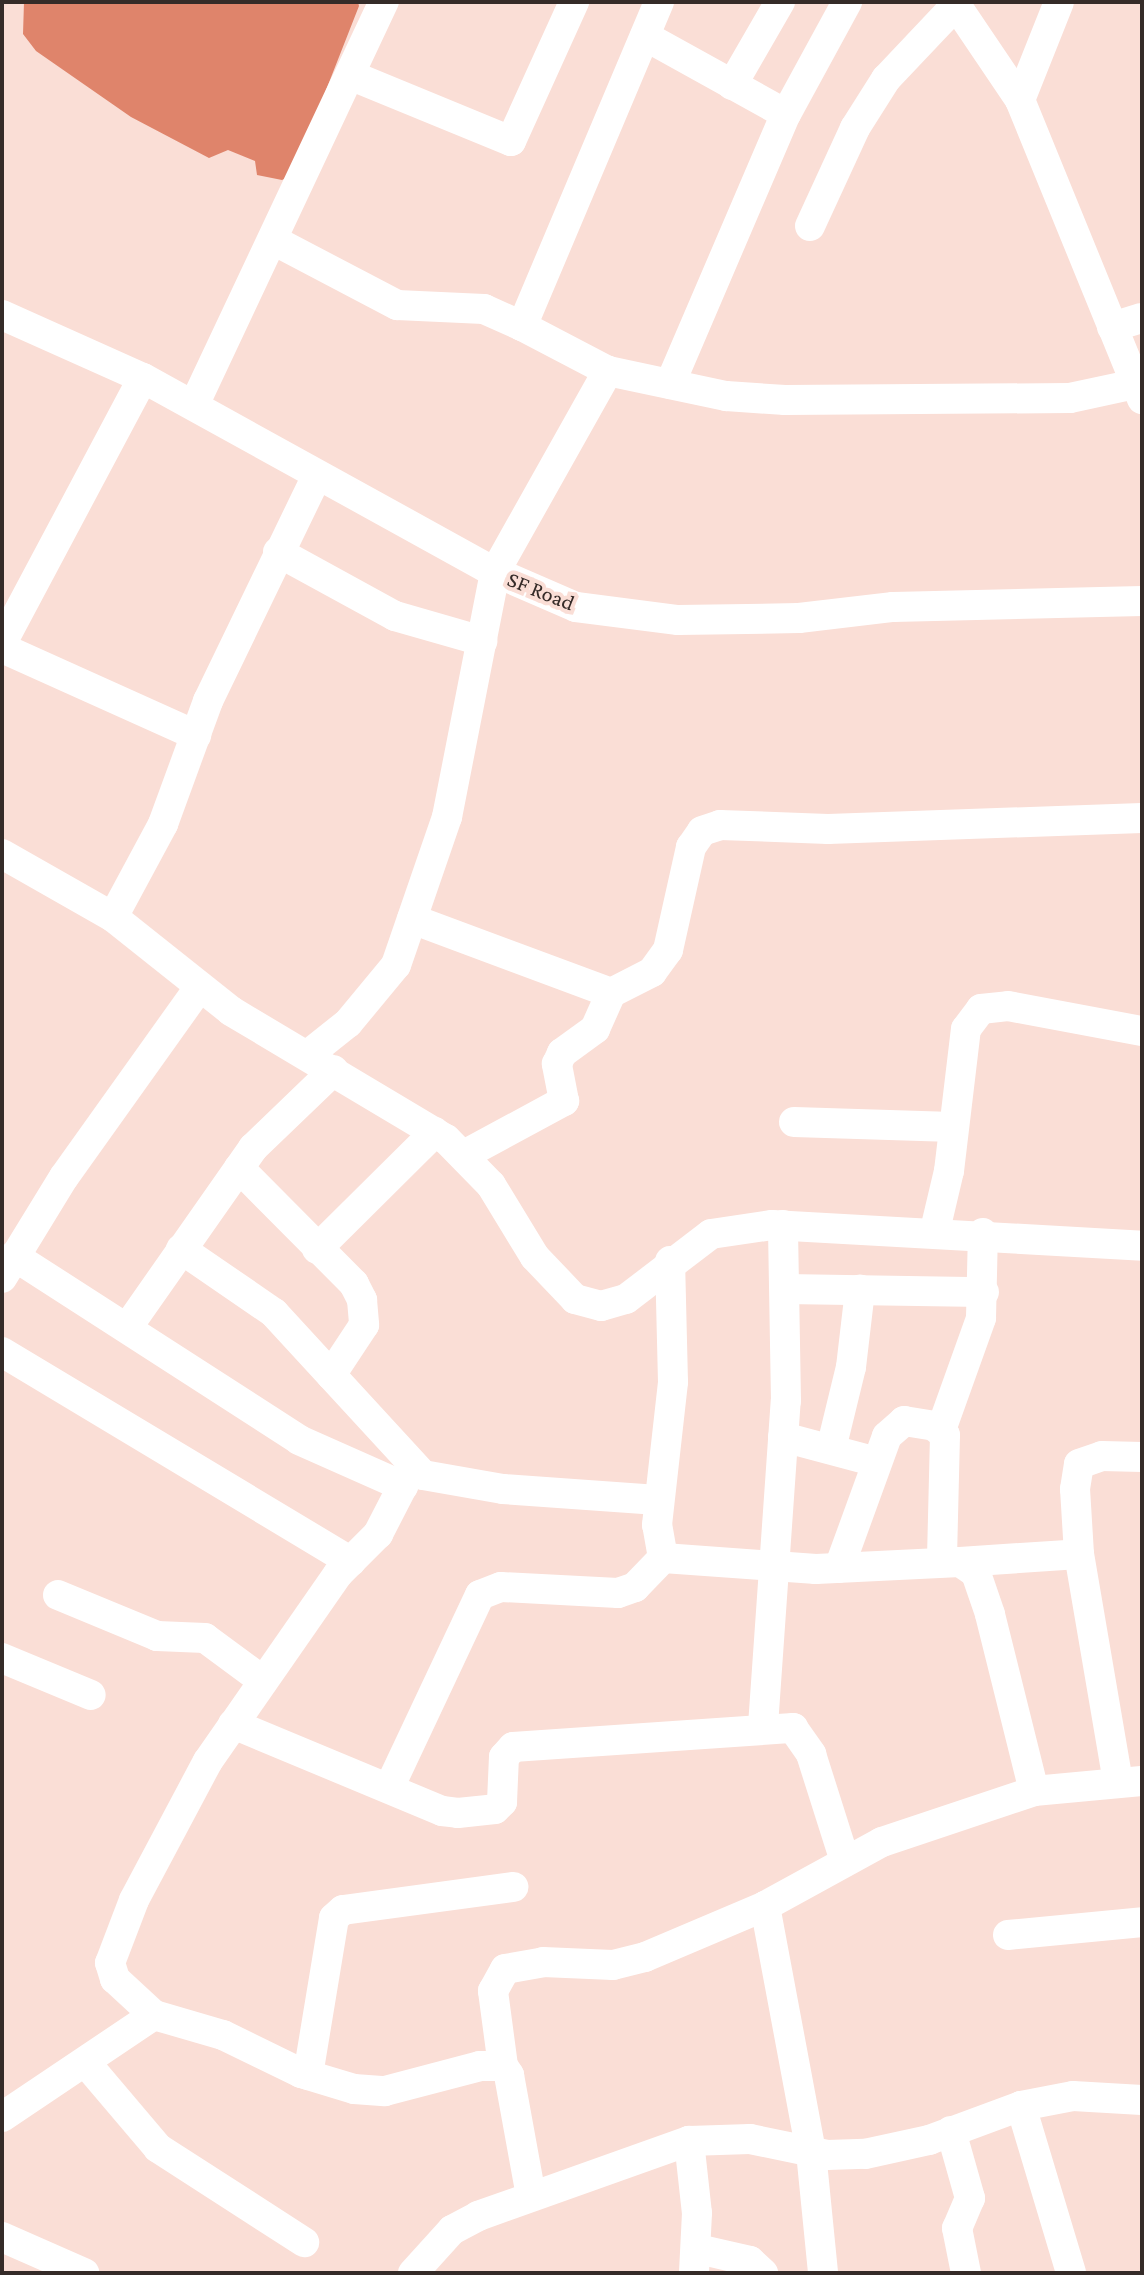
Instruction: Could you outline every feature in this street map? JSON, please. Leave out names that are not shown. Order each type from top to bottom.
[{"type":"street","points":[[194,405],[275,241],[384,2]]},
{"type":"street","points":[[350,75],[511,141],[574,2]]},
{"type":"street","points":[[522,326],[659,2]]},
{"type":"street","points":[[732,85],[780,2]]},
{"type":"street","points":[[670,384],[786,114],[847,2]]},
{"type":"street","points":[[1020,100],[1059,2]]},
{"type":"street","points":[[275,241],[397,305],[484,309],[608,371],[670,384],[785,400],[1070,398],[1139,392],[1020,100],[955,3],[886,79],[855,128],[810,226]]},
{"type":"street","points":[[645,36],[786,114]]},
{"type":"street","name":"SF Road","points":[[2,315],[143,378],[495,572],[576,607],[678,620],[799,618],[893,607],[1142,601]]},
{"type":"street","points":[[1112,327],[1142,318]]},
{"type":"street","points":[[127,1328],[239,1168],[396,965],[447,817],[495,572],[608,371]]},
{"type":"street","points":[[143,378],[2,646],[196,735]]},
{"type":"street","points":[[113,917],[163,824],[196,735],[278,552],[317,476]]},
{"type":"street","points":[[278,552],[395,616],[482,641]]},
{"type":"street","points":[[464,1155],[564,1101],[557,1064],[562,1053],[595,1029],[611,993],[652,972],[668,950],[691,847],[702,831],[711,828],[828,829],[1142,818]]},
{"type":"street","points":[[2,854],[113,917],[199,988],[435,1132],[464,1155],[491,1185],[535,1257],[575,1299],[601,1306],[626,1299],[670,1261],[711,1234],[783,1225],[935,1230],[1142,1246]]},
{"type":"street","points":[[412,919],[611,993]]},
{"type":"street","points":[[199,988],[8,1267],[127,1328],[299,1440],[408,1477],[658,1500]]},
{"type":"street","points":[[935,1230],[966,1029],[981,1009],[1008,1006],[1142,1031]]},
{"type":"street","points":[[794,1122],[953,1127]]},
{"type":"street","points":[[317,1249],[435,1132]]},
{"type":"street","points":[[239,1168],[354,1284],[365,1314],[358,1340],[331,1375]]},
{"type":"street","points":[[763,1726],[783,1437],[783,1225]]},
{"type":"street","points":[[951,1561],[947,1453],[941,1430],[976,1333],[984,1292],[983,1233]]},
{"type":"street","points":[[181,1249],[274,1313],[331,1375],[408,1477]]},
{"type":"street","points":[[390,1786],[480,1595],[501,1587],[618,1593],[635,1587],[663,1558],[658,1500],[673,1382],[670,1261]]},
{"type":"street","points":[[785,1289],[984,1292]]},
{"type":"street","points":[[831,1449],[851,1367],[860,1290]]},
{"type":"street","points":[[2,1352],[351,1562]]},
{"type":"street","points":[[839,1568],[877,1462],[897,1423],[941,1430]]},
{"type":"street","points":[[783,1437],[877,1462]]},
{"type":"street","points":[[531,2196],[509,2075],[503,2066],[493,1991],[505,1969],[543,1962],[613,1965],[645,1957],[765,1906],[845,1861],[949,1816],[1034,1791],[1130,1782],[1079,1554],[1075,1489],[1079,1464],[1102,1456],[1142,1457]]},
{"type":"street","points":[[408,1477],[378,1534],[351,1562],[262,1680],[201,1774],[114,1943],[110,1963],[115,1979],[154,2015],[223,2035],[308,2075],[354,2089],[385,2091],[480,2066],[503,2066]]},
{"type":"street","points":[[663,1558],[839,1568],[1079,1554]]},
{"type":"street","points":[[951,1561],[976,1573],[990,1614],[1034,1791]]},
{"type":"street","points":[[58,1595],[157,1636],[205,1638],[262,1680]]},
{"type":"street","points":[[2,1658],[91,1695]]},
{"type":"street","points":[[233,1724],[390,1786],[442,1811],[477,1812],[502,1802],[504,1757],[513,1747],[763,1726],[793,1728],[804,1737],[845,1861]]},
{"type":"street","points":[[308,2075],[334,1918],[343,1910],[513,1887]]},
{"type":"street","points":[[765,1906],[811,2152],[823,2273]]},
{"type":"street","points":[[1008,1935],[1142,1922]]},
{"type":"street","points":[[2,2117],[86,2063],[124,2031],[154,2015]]},
{"type":"street","points":[[86,2063],[158,2148],[304,2242]]},
{"type":"street","points":[[413,2273],[452,2230],[531,2196],[652,2158],[689,2141],[750,2139],[811,2152],[843,2155],[890,2150],[1021,2106],[1073,2096],[1142,2100]]},
{"type":"street","points":[[1021,2106],[1071,2273]]},
{"type":"street","points":[[951,2131],[970,2198],[957,2228],[966,2273]]},
{"type":"street","points":[[689,2141],[696,2261],[750,2261],[763,2273]]},
{"type":"street","points":[[2,2237],[84,2273]]},
{"type":"shaded area","points":[[24,2],[358,2],[359,6],[297,164],[291,176],[282,180],[257,175],[255,161],[228,150],[209,158],[131,117],[36,51],[23,34]]}]
